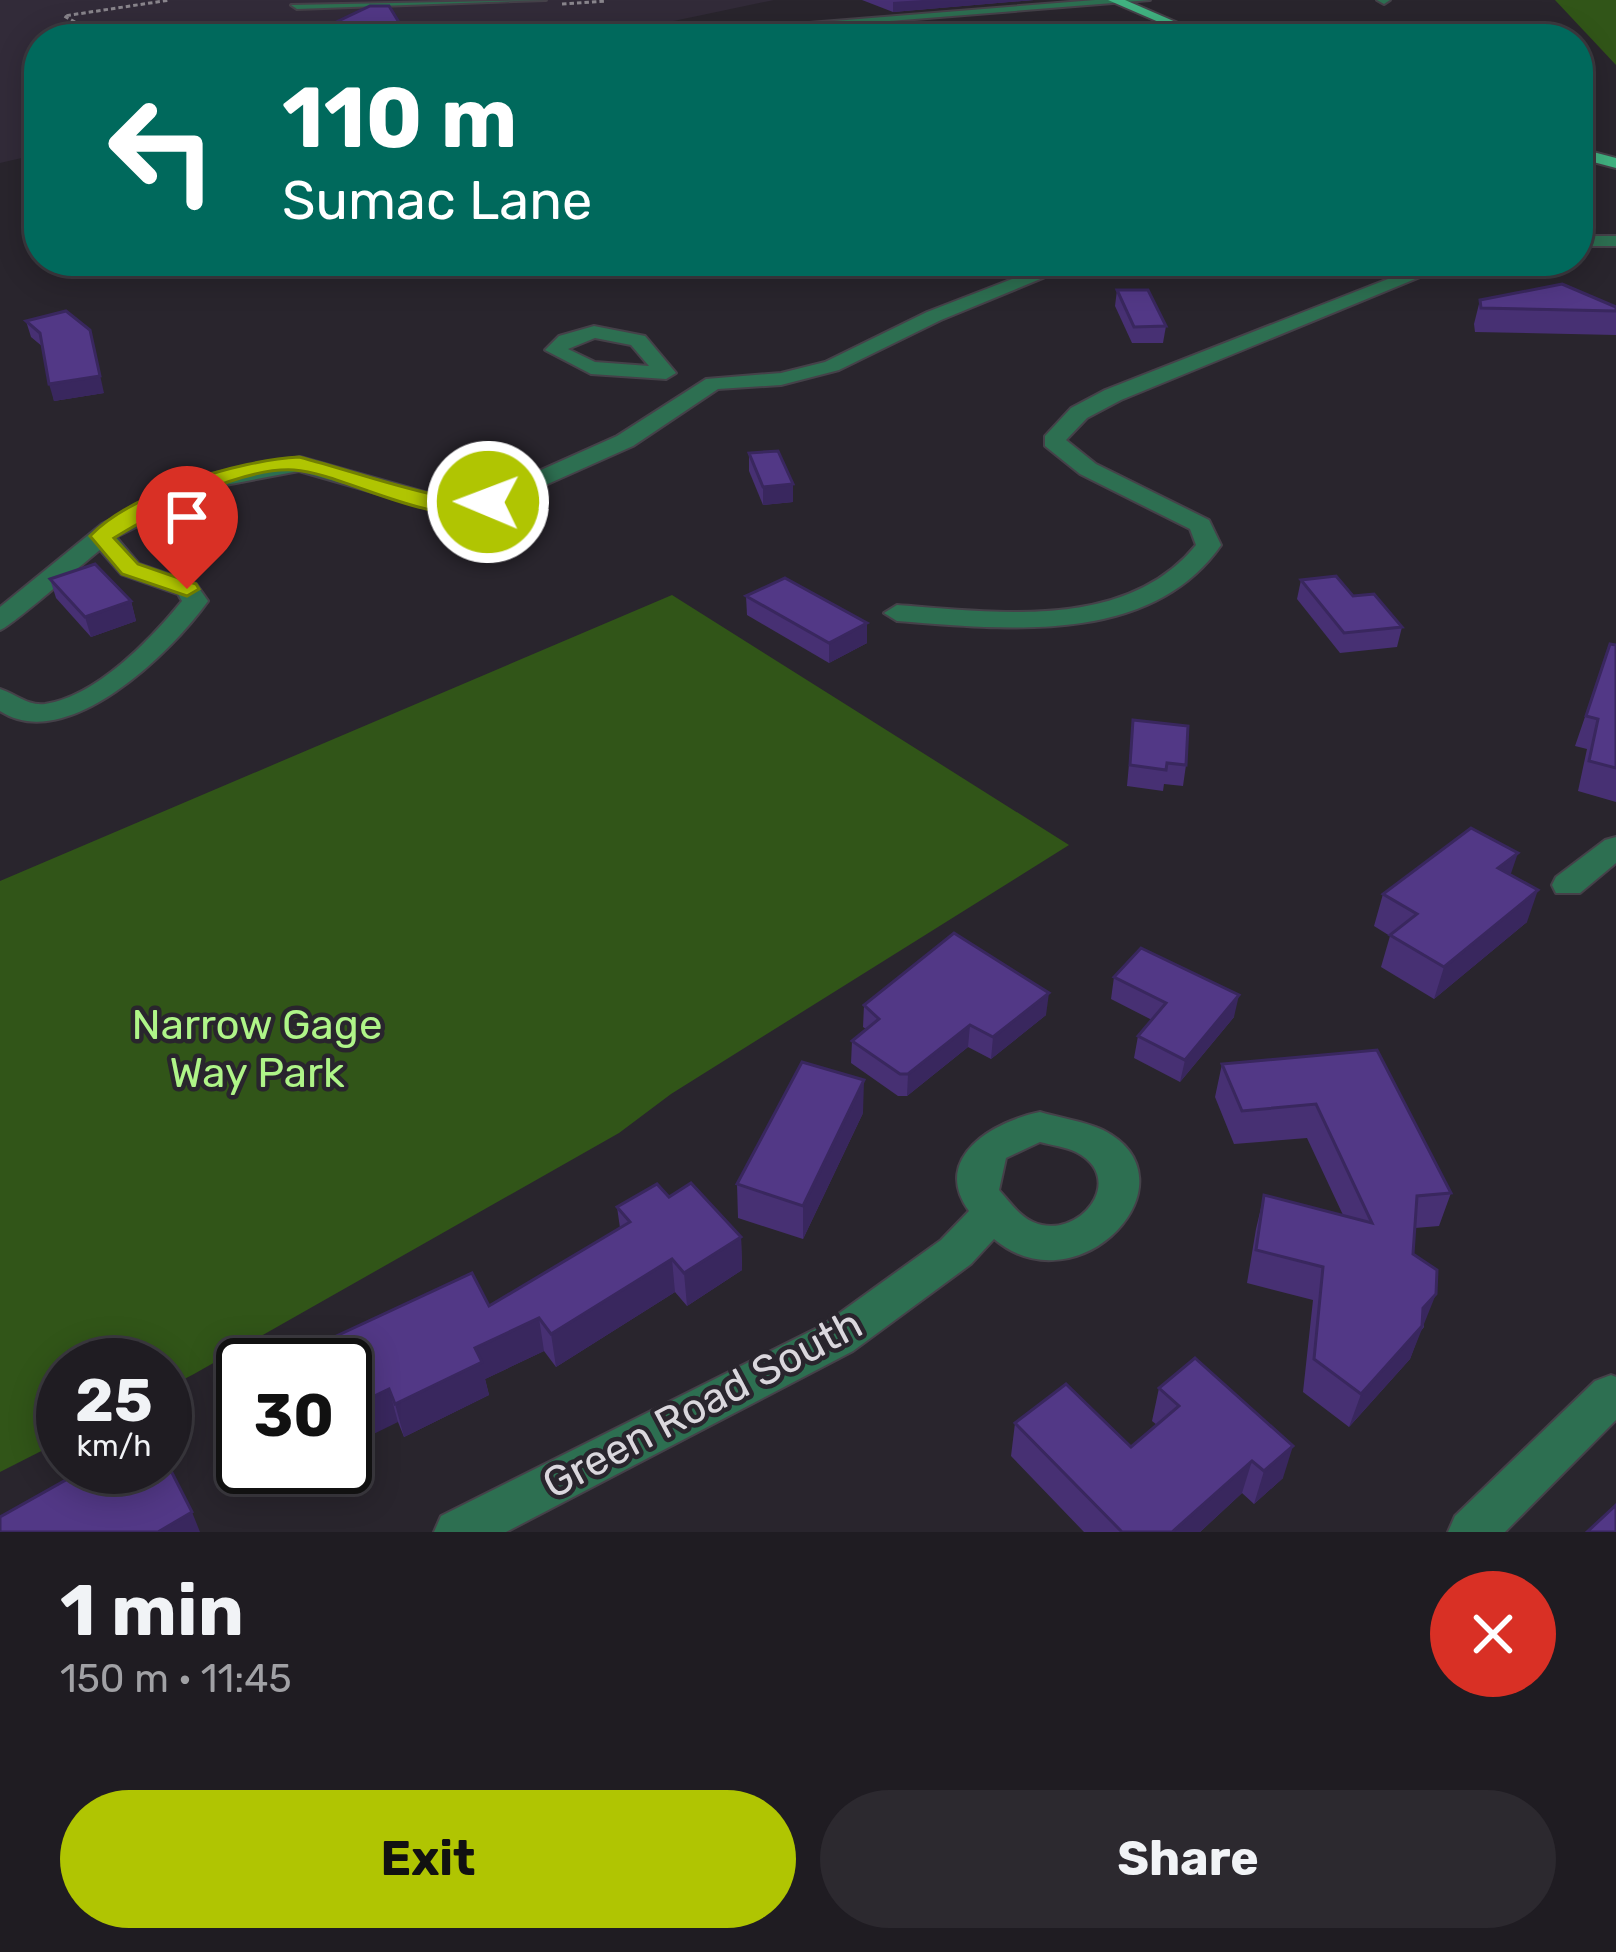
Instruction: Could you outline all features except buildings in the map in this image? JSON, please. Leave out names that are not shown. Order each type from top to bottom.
[{"type":"main road","points":[[1116,1],[1172,24]]},
{"type":"street","points":[[297,4],[540,0]]},
{"type":"street","points":[[820,24],[1144,0]]},
{"type":"street","points":[[875,20],[882,24]]},
{"type":"street","points":[[666,373],[713,383],[781,379],[832,366],[934,316],[1037,276]]},
{"type":"street","points":[[897,614],[1054,622],[1106,614],[1193,568],[1209,544],[1200,525],[1088,469],[1053,441],[1060,428],[1113,395],[1412,276]]},
{"type":"street","points":[[0,622],[101,536],[161,500],[271,465],[299,464],[442,504],[488,502],[625,442],[713,383]]},
{"type":"street","points":[[0,698],[26,711],[85,699],[179,625],[196,601],[187,589],[130,569],[101,536]]},
{"type":"street","points":[[1568,885],[1616,847]]},
{"type":"street","name":"Green Road South","points":[[458,1532],[838,1338],[956,1252],[991,1214]]},
{"type":"street","points":[[1472,1532],[1611,1395]]},
{"type":"path","points":[[75,22],[64,16],[170,0]]},
{"type":"shaded area","points":[[0,0],[774,0],[660,24],[24,24],[24,157],[0,163]]},
{"type":"green space","points":[[1555,0],[1616,0],[1616,65],[1593,40],[1593,24],[1578,24]]},
{"type":"green space","name":"Narrow Gage Way Park","points":[[672,595],[1069,845],[671,1094],[619,1133],[257,1338],[216,1338],[216,1362],[192,1375],[192,1338],[36,1338],[36,1454],[0,1472],[0,881]]},
{"type":"route","points":[[187,589],[130,569],[121,553],[101,536],[161,500],[208,481],[271,465],[299,464],[386,492],[457,506],[488,502]]}]
